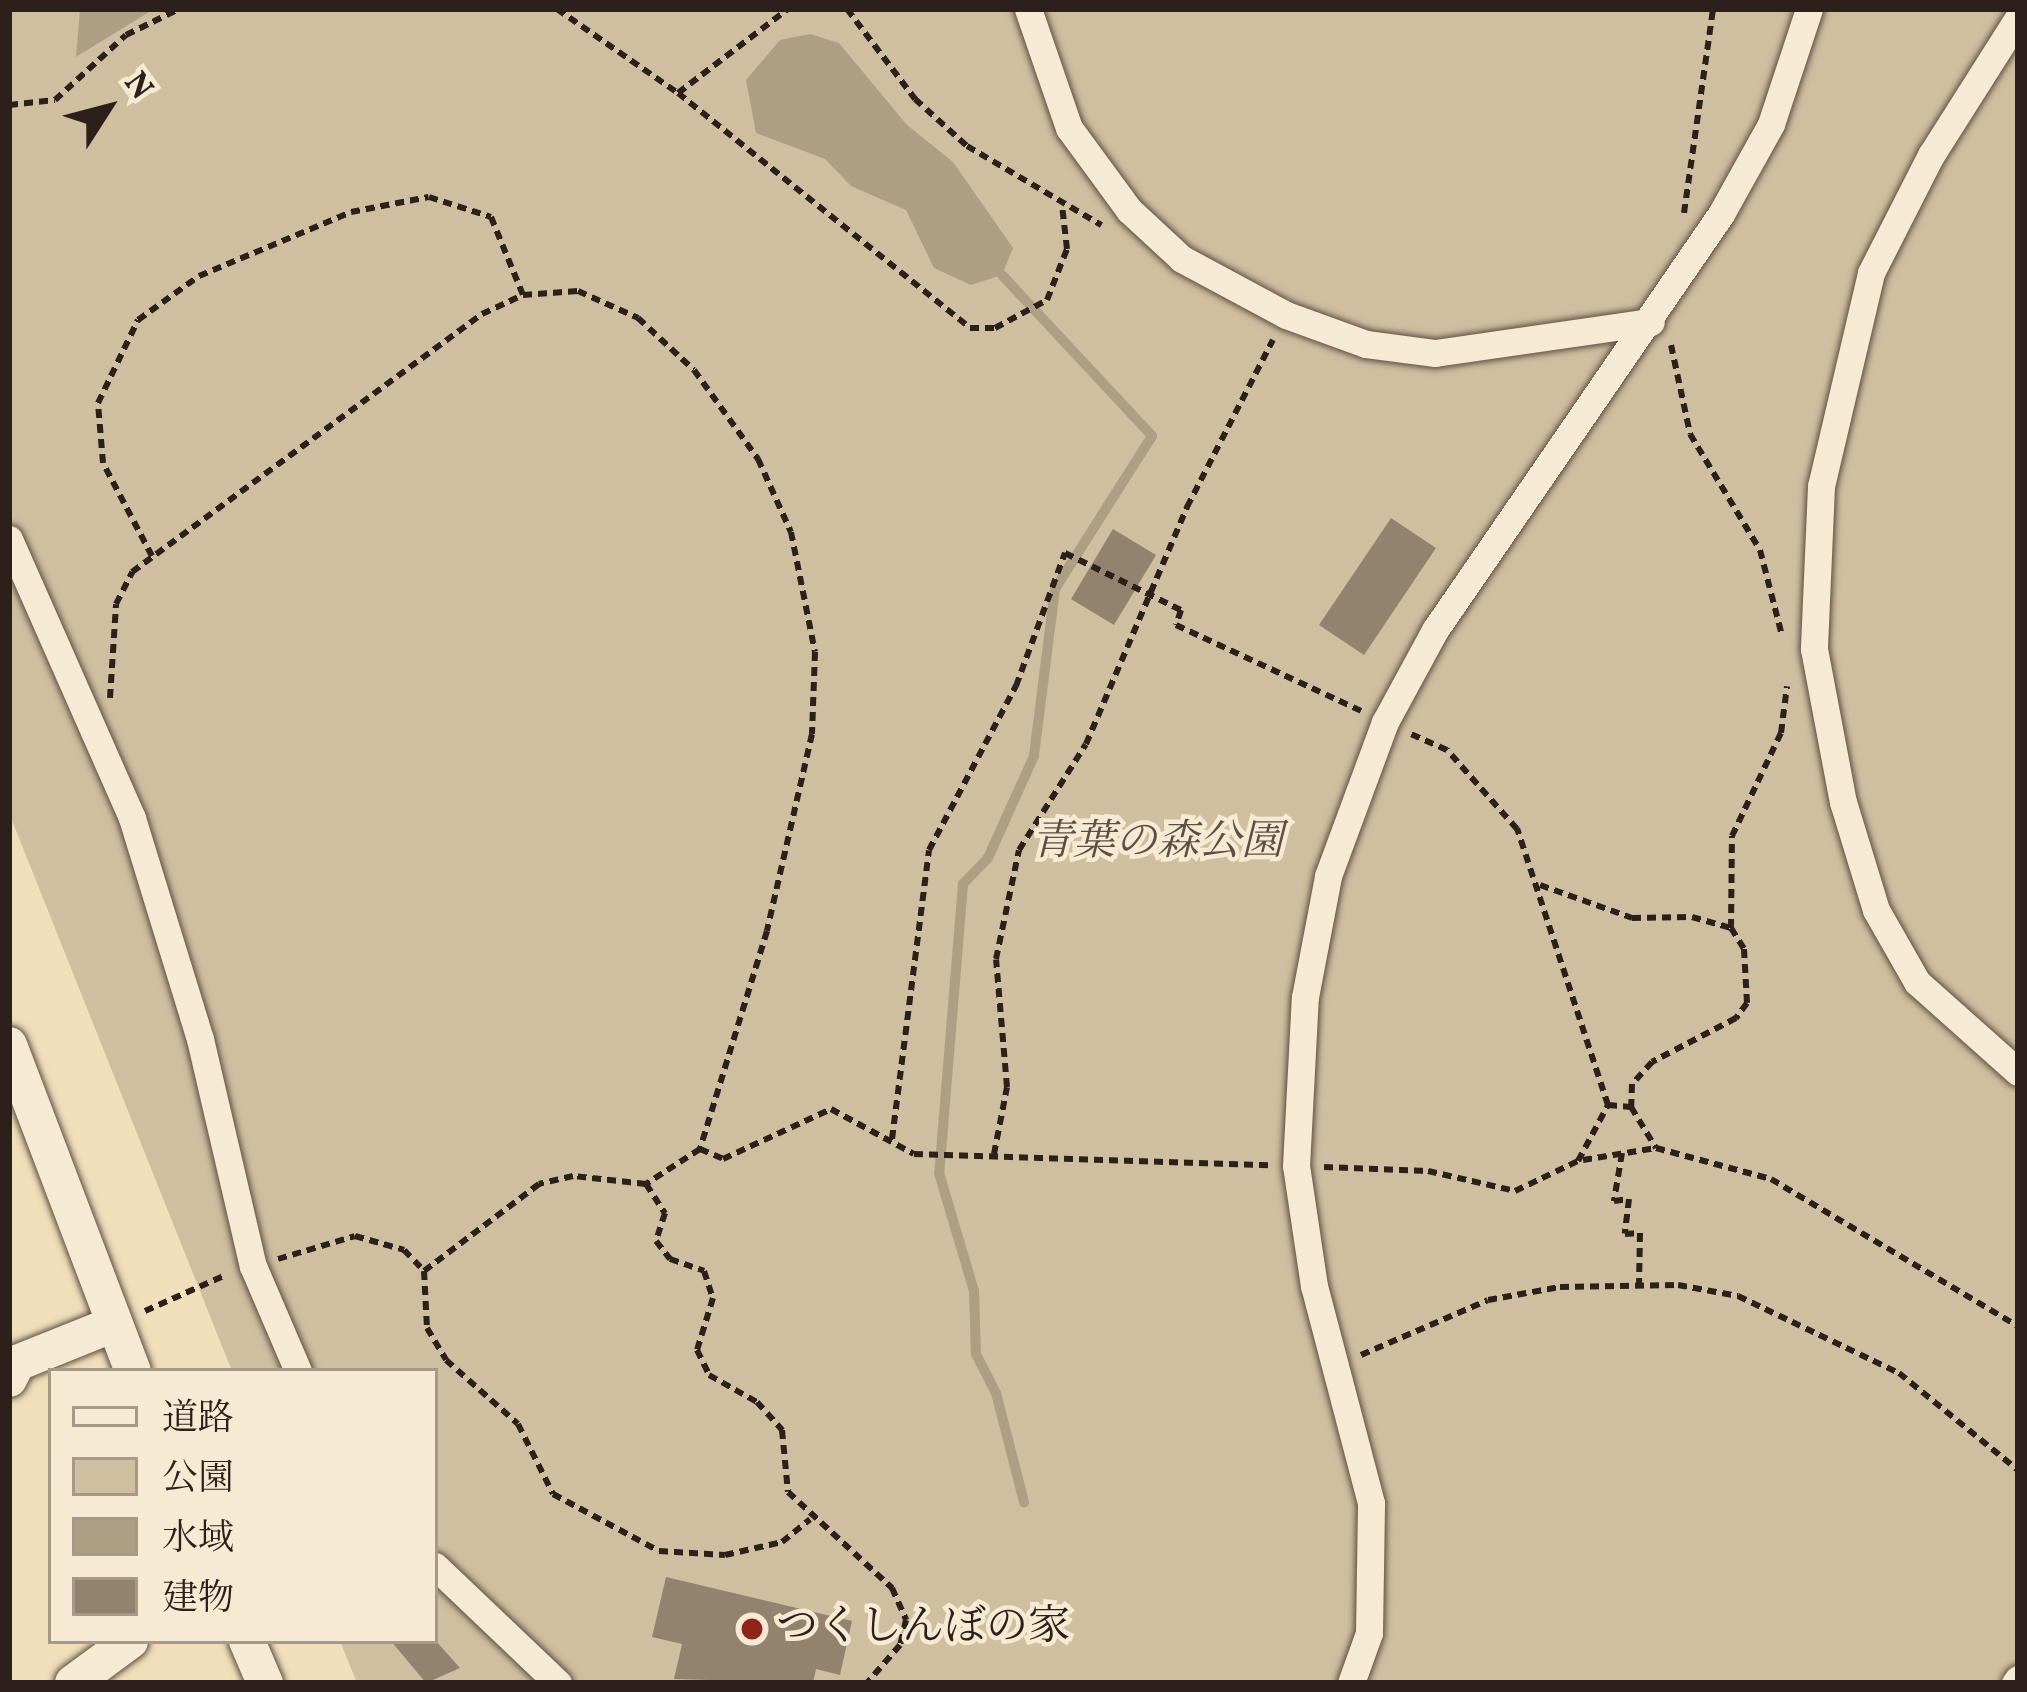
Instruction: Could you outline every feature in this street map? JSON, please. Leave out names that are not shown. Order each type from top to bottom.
[{"type":"street","points":[[1028,9],[1069,128],[1129,211],[1182,259],[1286,315],[1366,344],[1435,353],[1651,322]]},
{"type":"street","points":[[1351,1683],[1369,1633],[1371,1503],[1296,1166],[1305,997],[1328,876],[1385,722],[1435,630],[1651,322],[1771,124],[1809,9]]},
{"type":"street","points":[[2018,18],[1930,155],[1871,273],[1821,486],[1814,649],[1843,802],[1876,910],[1917,982],[2018,1072]]},
{"type":"street","points":[[9,539],[92,718],[200,1039],[253,1266],[297,1368]]},
{"type":"street","points":[[9,1045],[20,1097],[132,1368]]},
{"type":"street","points":[[9,1379],[16,1363],[114,1324]]},
{"type":"street","points":[[438,1569],[558,1683]]},
{"type":"street","points":[[73,1683],[126,1644]]},
{"type":"street","points":[[248,1644],[265,1683]]},
{"type":"path","points":[[9,105],[55,100],[126,35],[179,9]]},
{"type":"path","points":[[557,9],[678,93],[970,328],[995,328],[1047,300],[1067,249],[1062,205]]},
{"type":"path","points":[[678,93],[788,9]]},
{"type":"path","points":[[847,9],[915,99],[1062,205],[1121,235]]},
{"type":"path","points":[[1713,9],[1672,288],[1670,335],[1690,434],[1760,550],[1783,646]]},
{"type":"path","points":[[152,557],[104,463],[98,403],[138,320],[199,276],[351,212],[429,197],[490,217],[523,295]]},
{"type":"path","points":[[92,718],[115,693],[116,604],[152,557],[482,314],[523,295],[578,291],[638,318],[694,370],[745,441],[791,532],[815,652],[812,734],[767,931],[700,1149],[646,1184],[573,1176],[539,1184],[424,1271]]},
{"type":"path","points":[[994,1155],[1007,1087],[995,1010],[1005,896],[1019,850],[1086,744],[1149,598],[1286,315]]},
{"type":"path","points":[[892,1139],[929,850],[1016,686],[1066,553],[1180,610],[1176,625],[1447,750],[1490,789],[1540,885],[1608,1105],[1578,1161]]},
{"type":"path","points":[[1656,1148],[1631,1107],[1632,1084],[1652,1062],[1708,1038],[1747,1003],[1744,949],[1731,928],[1732,836],[1780,733],[1785,668]]},
{"type":"path","points":[[1540,885],[1632,918],[1692,916],[1731,928]]},
{"type":"path","points":[[1608,1105],[1631,1107]]},
{"type":"path","points":[[700,1149],[723,1159],[831,1109],[914,1154],[1428,1172],[1515,1191],[1578,1161],[1656,1148],[1771,1179],[2018,1326]]},
{"type":"path","points":[[1622,1153],[1614,1201],[1629,1199],[1625,1234],[1640,1233],[1639,1283]]},
{"type":"path","points":[[646,1184],[665,1213],[656,1241],[670,1259],[704,1271],[713,1298],[697,1350],[709,1375],[757,1402],[782,1430],[788,1492],[810,1519],[892,1588],[906,1620],[900,1645],[867,1683]]},
{"type":"path","points":[[114,1324],[253,1266],[355,1236],[404,1250],[424,1271],[427,1328],[472,1390],[518,1424],[554,1494],[659,1551],[685,1555],[782,1543],[810,1519]]},
{"type":"path","points":[[1338,1370],[1396,1333],[1488,1300],[1639,1283],[1738,1296],[1818,1329],[1899,1372],[2018,1470]]},
{"type":"green space","name":"青葉の森公園","points":[[9,9],[2018,9],[2018,1683],[357,1683],[341,1644],[438,1644],[438,1368],[231,1368],[9,813]]},
{"type":"water","points":[[80,9],[154,9],[76,57]]},
{"type":"water","points":[[810,34],[839,43],[907,125],[953,162],[1013,248],[1002,275],[971,285],[934,268],[906,210],[851,186],[825,159],[756,133],[746,80],[780,40]]},
{"type":"building","points":[[1391,518],[1436,548],[1364,655],[1319,625]]},
{"type":"building","points":[[1113,529],[1156,555],[1114,625],[1071,599]]},
{"type":"building","name":"つくしんぼの家","points":[[666,1577],[852,1621],[840,1675],[816,1669],[813,1683],[674,1679],[682,1644],[652,1637]]},
{"type":"building","points":[[438,1643],[460,1668],[426,1683],[394,1644]]},
{"type":"waterway","points":[[1002,275],[1152,436],[1055,589],[1034,756],[988,858],[963,884],[939,1173],[974,1291],[976,1354],[996,1393],[1024,1502]]},
{"type":"place","name":"つくしんぼの家","points":[[752,1629]]}]
